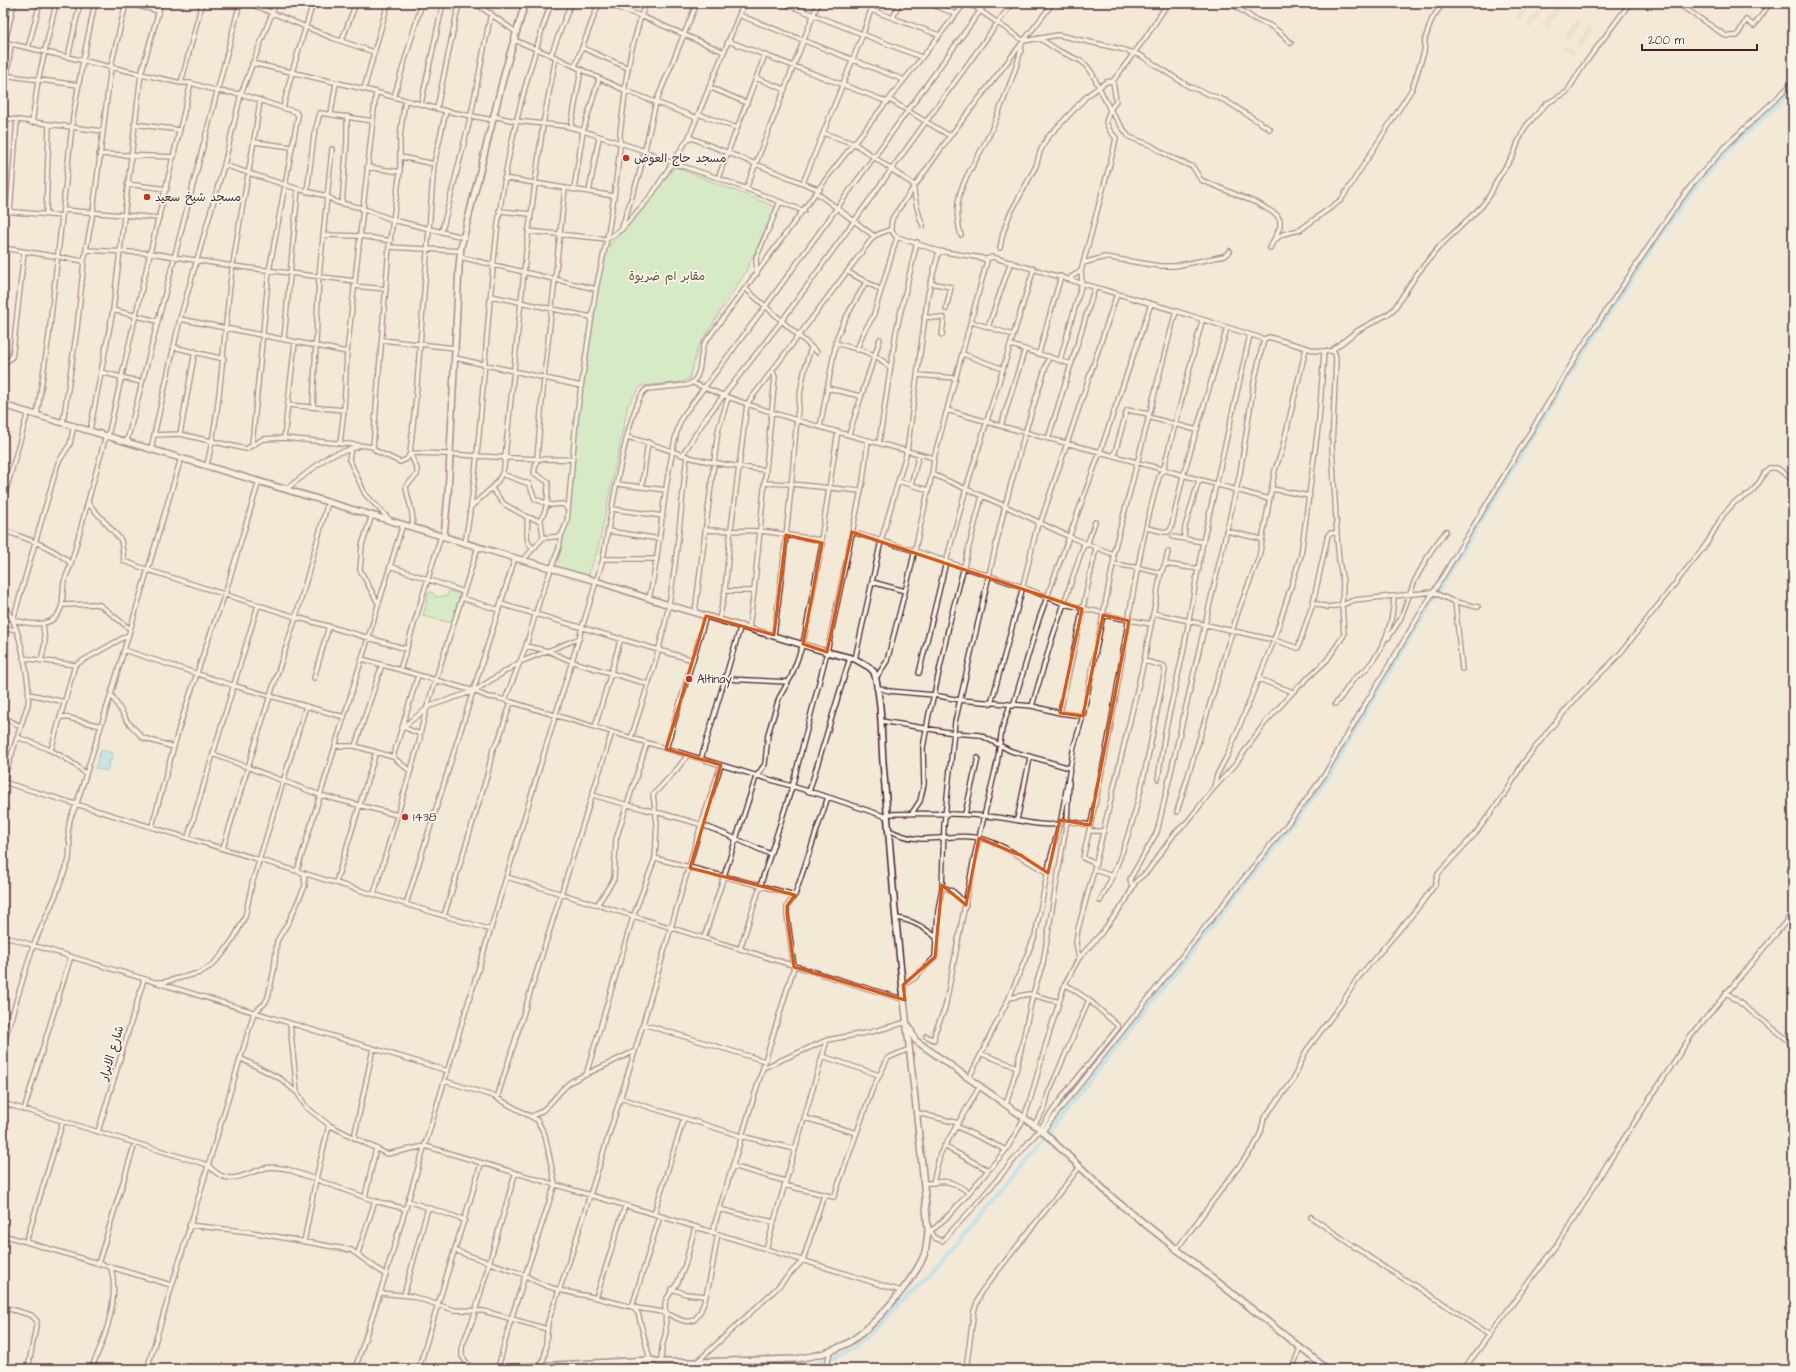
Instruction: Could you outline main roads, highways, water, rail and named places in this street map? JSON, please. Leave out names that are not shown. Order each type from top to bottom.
[{"type":"water","points":[[101,750],[113,753],[107,771],[95,768]]},
{"type":"waterway","points":[[776,1369],[810,1366],[836,1357],[854,1348],[882,1323],[927,1277],[973,1225],[1046,1136],[1328,778],[1365,712],[1584,351],[1673,217],[1695,187],[1730,148],[1793,90]]},
{"type":"place","name":"مسجد حاج العوض","points":[[626,158]]},
{"type":"place","name":"مسجد شيخ سعيد","points":[[147,197]]},
{"type":"place","name":"Altinay","points":[[689,679]]},
{"type":"place","name":"1438","points":[[405,817]]},
{"type":"park label","name":"مقابر ام ضريوة","points":[[667,276]]}]
